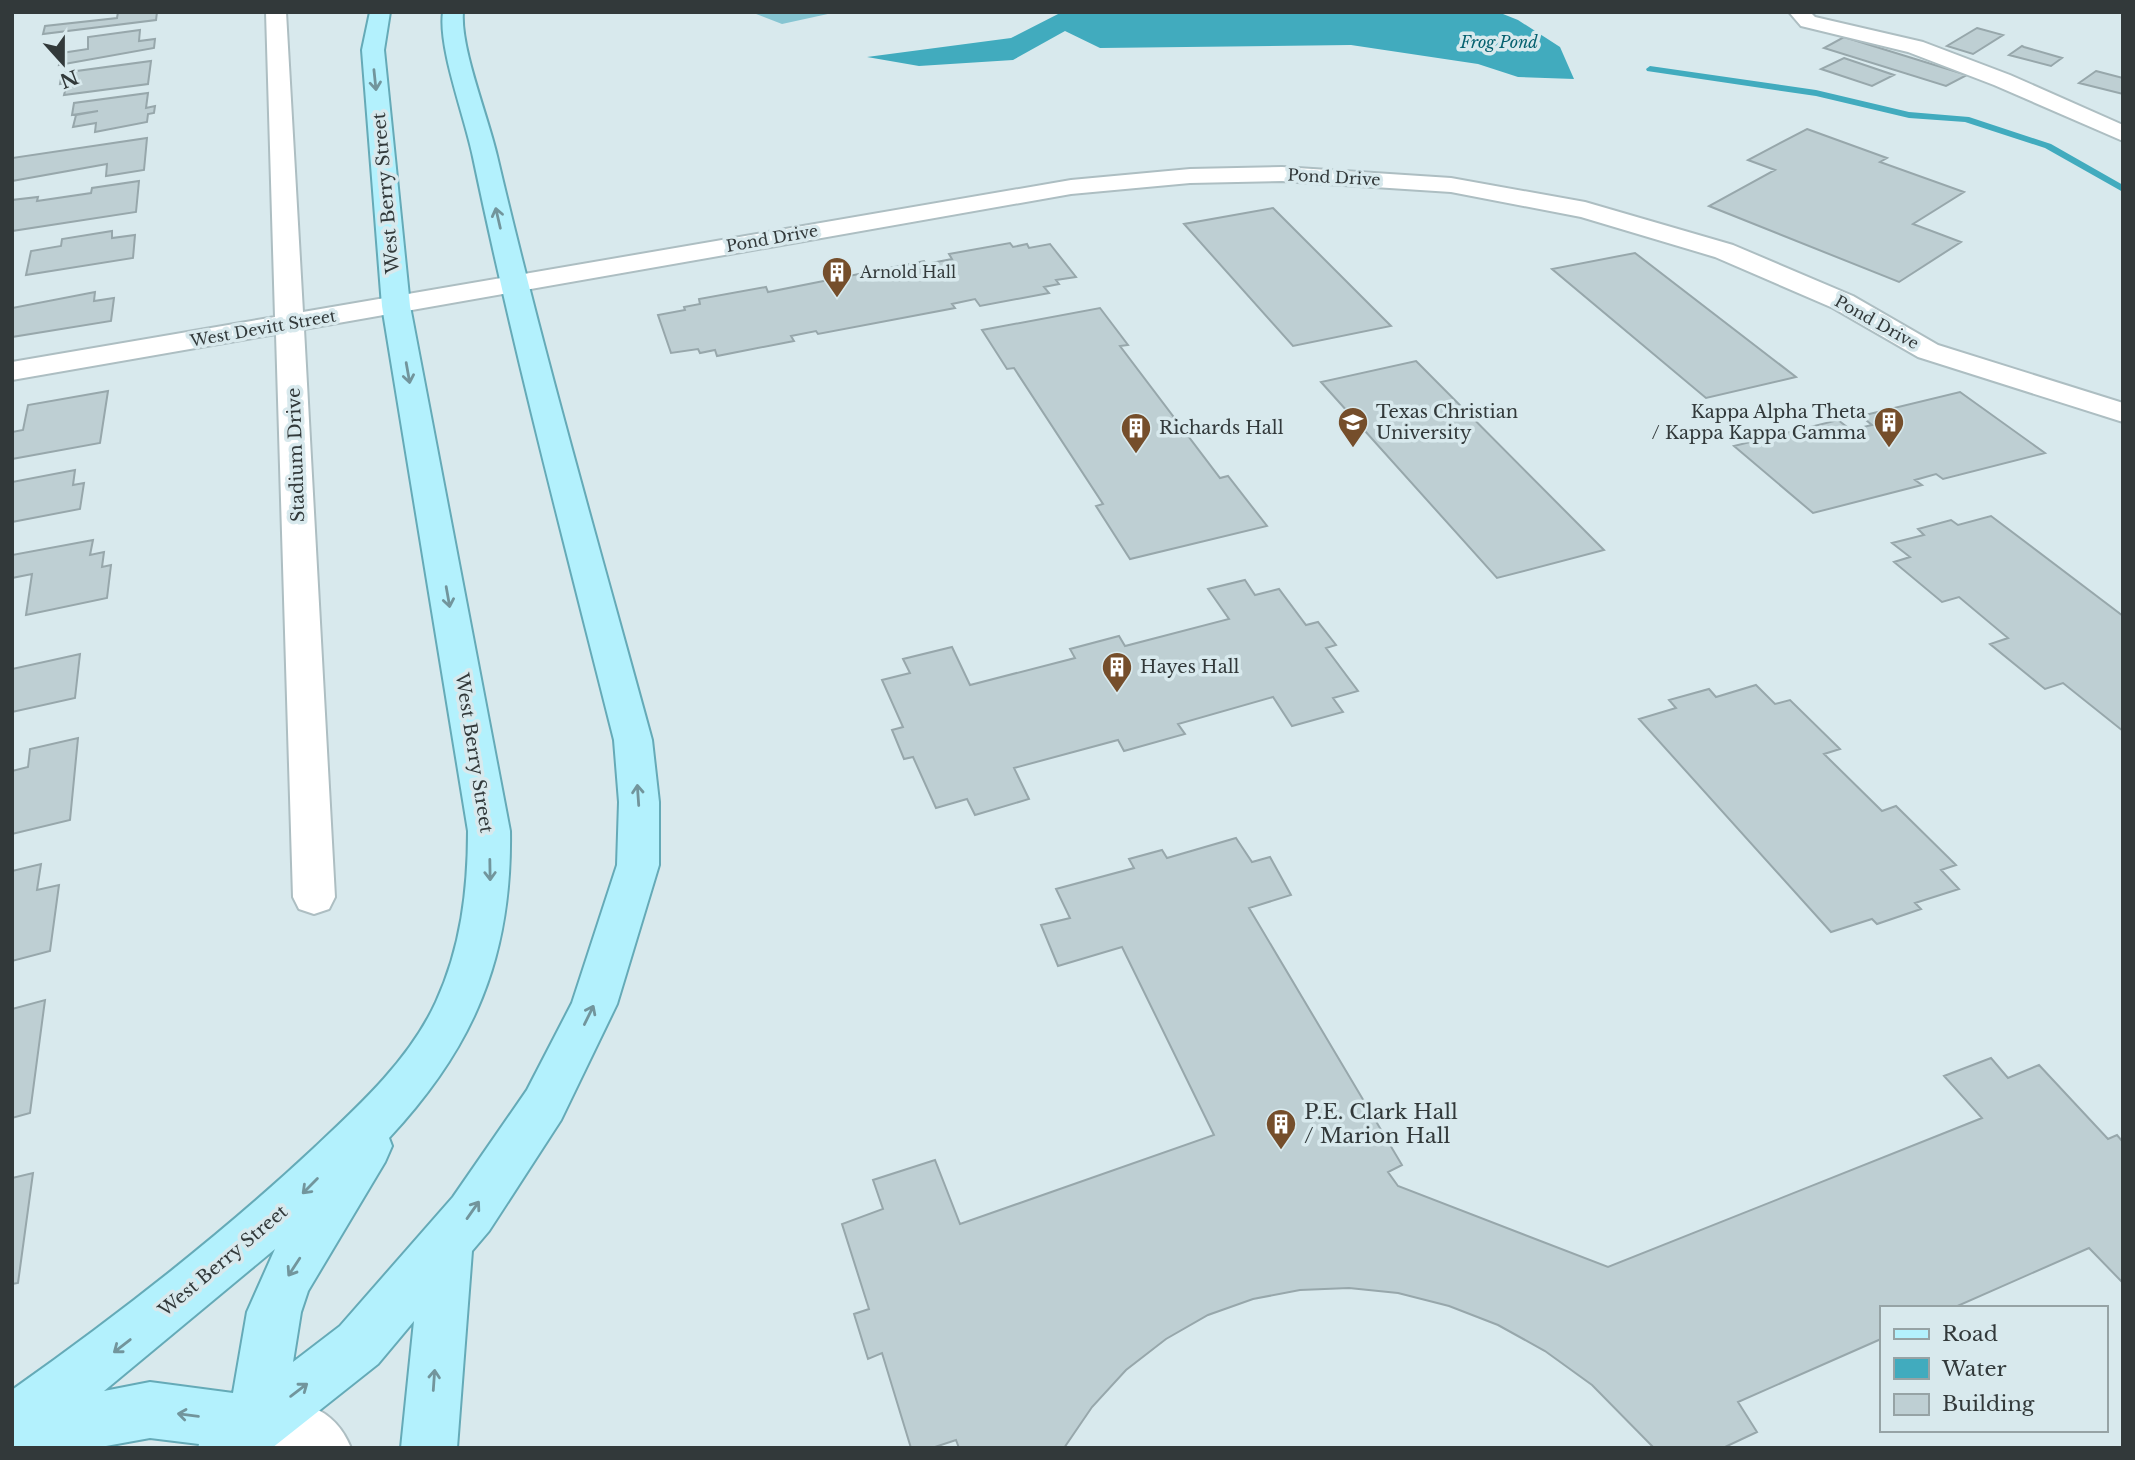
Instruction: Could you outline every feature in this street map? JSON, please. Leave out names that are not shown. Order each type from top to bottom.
[{"type":"main road","name":"West Berry Street","points":[[12,1424],[122,1346],[215,1269],[297,1199],[392,1103],[445,1031],[473,964],[486,922],[490,881],[489,831],[396,306],[373,50],[380,12]]},
{"type":"main road","points":[[247,1440],[359,1345],[447,1244],[544,1105],[594,1004],[638,865],[639,803],[633,740],[513,284],[475,112],[451,31],[453,12]]},
{"type":"main road","points":[[247,1440],[274,1312],[287,1278],[342,1193],[392,1103]]},
{"type":"main road","points":[[429,1448],[447,1244]]},
{"type":"main road","points":[[12,1435],[150,1410],[247,1440]]},
{"type":"street","name":"Stadium Drive","points":[[276,12],[314,897]]},
{"type":"street","points":[[1799,12],[1808,22],[1915,47],[2002,80],[2123,134]]},
{"type":"street","name":"Pond Drive","points":[[513,284],[1090,184],[1190,176],[1282,174],[1396,180],[1522,197],[1585,210],[1678,236],[1724,251],[1843,302],[1928,351],[2123,413]]},
{"type":"street","name":"West Devitt Street","points":[[12,371],[513,284]]},
{"type":"street","points":[[247,1440],[308,1432],[317,1437],[323,1448]]},
{"type":"shaded area","points":[[751,12],[837,12],[782,24]]},
{"type":"water","name":"Frog Pond","points":[[1062,12],[1498,12],[1518,20],[1560,47],[1574,79],[1518,77],[1478,64],[1351,45],[1100,48],[1065,31],[1013,60],[919,66],[867,57],[1011,38]]},
{"type":"building","points":[[118,12],[157,12],[156,20],[43,34],[45,26],[117,18]]},
{"type":"building","points":[[1977,28],[2003,35],[1973,54],[1947,46]]},
{"type":"building","points":[[140,30],[139,41],[155,39],[154,48],[59,65],[62,53],[88,49],[88,37]]},
{"type":"building","points":[[1844,37],[1967,75],[1946,86],[1824,48]]},
{"type":"building","points":[[2022,46],[2062,58],[2051,66],[2009,55]]},
{"type":"building","points":[[1844,58],[1894,75],[1872,86],[1821,69]]},
{"type":"building","points":[[151,61],[148,84],[64,95],[67,83],[60,84],[62,73]]},
{"type":"building","points":[[2096,71],[2123,78],[2123,94],[2079,83]]},
{"type":"building","points":[[148,93],[146,108],[155,106],[154,113],[148,114],[147,122],[95,132],[96,123],[73,127],[76,115],[98,111],[72,115],[74,103]]},
{"type":"building","points":[[1807,129],[1887,158],[1880,162],[1964,192],[1913,224],[1961,242],[1899,282],[1709,206],[1775,170],[1748,160]]},
{"type":"building","points":[[147,138],[144,170],[106,176],[107,164],[12,181],[12,158]]},
{"type":"building","points":[[139,181],[136,212],[12,231],[12,200],[38,197],[37,201],[91,193],[92,188]]},
{"type":"building","points":[[1273,208],[1391,326],[1293,346],[1184,224]]},
{"type":"building","points":[[112,231],[112,238],[135,235],[133,258],[26,275],[31,251],[61,246],[62,239]]},
{"type":"building","name":"Arnold Hall","points":[[1010,243],[1013,247],[1027,244],[1029,248],[1050,244],[1076,277],[1056,280],[1059,284],[1044,287],[1049,293],[980,306],[975,299],[952,304],[955,308],[818,334],[816,331],[791,336],[794,341],[717,356],[715,350],[700,353],[698,349],[671,353],[658,315],[685,310],[684,307],[700,304],[699,299],[766,287],[768,292],[924,261],[926,264],[952,259],[949,254]]},
{"type":"building","points":[[1635,253],[1796,377],[1706,398],[1552,269]]},
{"type":"building","points":[[95,292],[94,301],[114,298],[111,321],[12,337],[12,308]]},
{"type":"building","name":"Richards Hall","points":[[1100,308],[1128,345],[1120,346],[1220,478],[1228,476],[1267,526],[1130,559],[1096,506],[1103,504],[1014,368],[1007,369],[982,330]]},
{"type":"building","points":[[1416,361],[1604,550],[1497,578],[1321,382]]},
{"type":"building","points":[[108,391],[100,443],[12,459],[12,432],[23,430],[28,405]]},
{"type":"building","name":"Kappa Alpha Theta / Kappa Kappa Gamma","points":[[1960,392],[2045,453],[1943,479],[1936,474],[1915,480],[1922,485],[1813,513],[1734,446],[1838,420],[1851,430],[1872,425],[1861,416]]},
{"type":"building","points":[[75,470],[73,485],[84,483],[80,509],[12,522],[12,482]]},
{"type":"building","points":[[1991,516],[2123,616],[2123,731],[2063,683],[2045,689],[1990,644],[2008,638],[1959,597],[1942,602],[1894,562],[1910,557],[1892,543],[1924,535],[1918,529],[1951,520],[1958,525]]},
{"type":"building","points":[[93,540],[90,555],[104,552],[102,567],[111,565],[107,598],[26,615],[32,574],[12,578],[12,555]]},
{"type":"building","name":"Hayes Hall","points":[[1245,580],[1255,595],[1279,589],[1306,625],[1318,622],[1336,645],[1326,648],[1358,691],[1333,698],[1343,712],[1292,726],[1273,697],[1178,724],[1185,734],[1124,751],[1118,740],[1014,768],[1029,799],[975,815],[967,799],[936,808],[913,757],[904,759],[892,730],[903,727],[882,680],[910,673],[903,659],[952,647],[970,685],[1075,658],[1070,649],[1119,636],[1125,646],[1229,619],[1208,589]]},
{"type":"building","points":[[80,654],[75,698],[12,712],[12,669]]},
{"type":"building","points":[[1756,685],[1775,704],[1790,700],[1840,749],[1824,754],[1882,811],[1896,806],[1956,865],[1941,870],[1959,889],[1915,903],[1921,909],[1877,924],[1872,919],[1831,932],[1639,719],[1676,708],[1669,700],[1709,689],[1716,697]]},
{"type":"building","points":[[78,738],[70,820],[12,834],[12,771],[28,767],[30,749]]},
{"type":"building","name":"P.E. Clark Hall / Marion Hall","points":[[1236,838],[1252,862],[1270,857],[1291,895],[1249,908],[1402,1165],[1388,1172],[1398,1186],[1608,1267],[1982,1118],[1944,1076],[1991,1058],[2008,1078],[2039,1065],[2108,1139],[2117,1135],[2123,1142],[2123,1283],[2089,1248],[1958,1306],[1880,1306],[1880,1339],[1738,1402],[1757,1432],[1723,1448],[1654,1448],[1592,1385],[1545,1351],[1498,1325],[1449,1306],[1398,1293],[1349,1288],[1300,1290],[1253,1299],[1208,1315],[1166,1339],[1126,1370],[1092,1407],[1064,1448],[959,1448],[956,1440],[932,1448],[911,1448],[882,1353],[868,1359],[854,1314],[869,1309],[842,1224],[883,1209],[873,1180],[935,1160],[960,1224],[1214,1135],[1122,947],[1058,966],[1041,925],[1070,918],[1056,889],[1134,868],[1129,859],[1162,850],[1167,858]]},
{"type":"building","points":[[41,864],[37,890],[59,885],[50,951],[12,961],[12,871]]},
{"type":"building","points":[[45,1000],[30,1113],[12,1118],[12,1009]]},
{"type":"building","points":[[33,1173],[18,1283],[12,1284],[12,1178]]},
{"type":"waterway","points":[[1650,69],[1816,93],[1909,115],[1966,119],[2048,146],[2123,189]]},
{"type":"place","name":"Arnold Hall","points":[[837,299]]},
{"type":"place","name":"Texas Christian University","points":[[1353,449]]},
{"type":"place","name":"Kappa Alpha Theta / Kappa Kappa Gamma","points":[[1889,449]]},
{"type":"place","name":"Richards Hall","points":[[1136,455]]},
{"type":"place","name":"Hayes Hall","points":[[1117,694]]},
{"type":"place","name":"P.E. Clark Hall / Marion Hall","points":[[1281,1151]]}]
